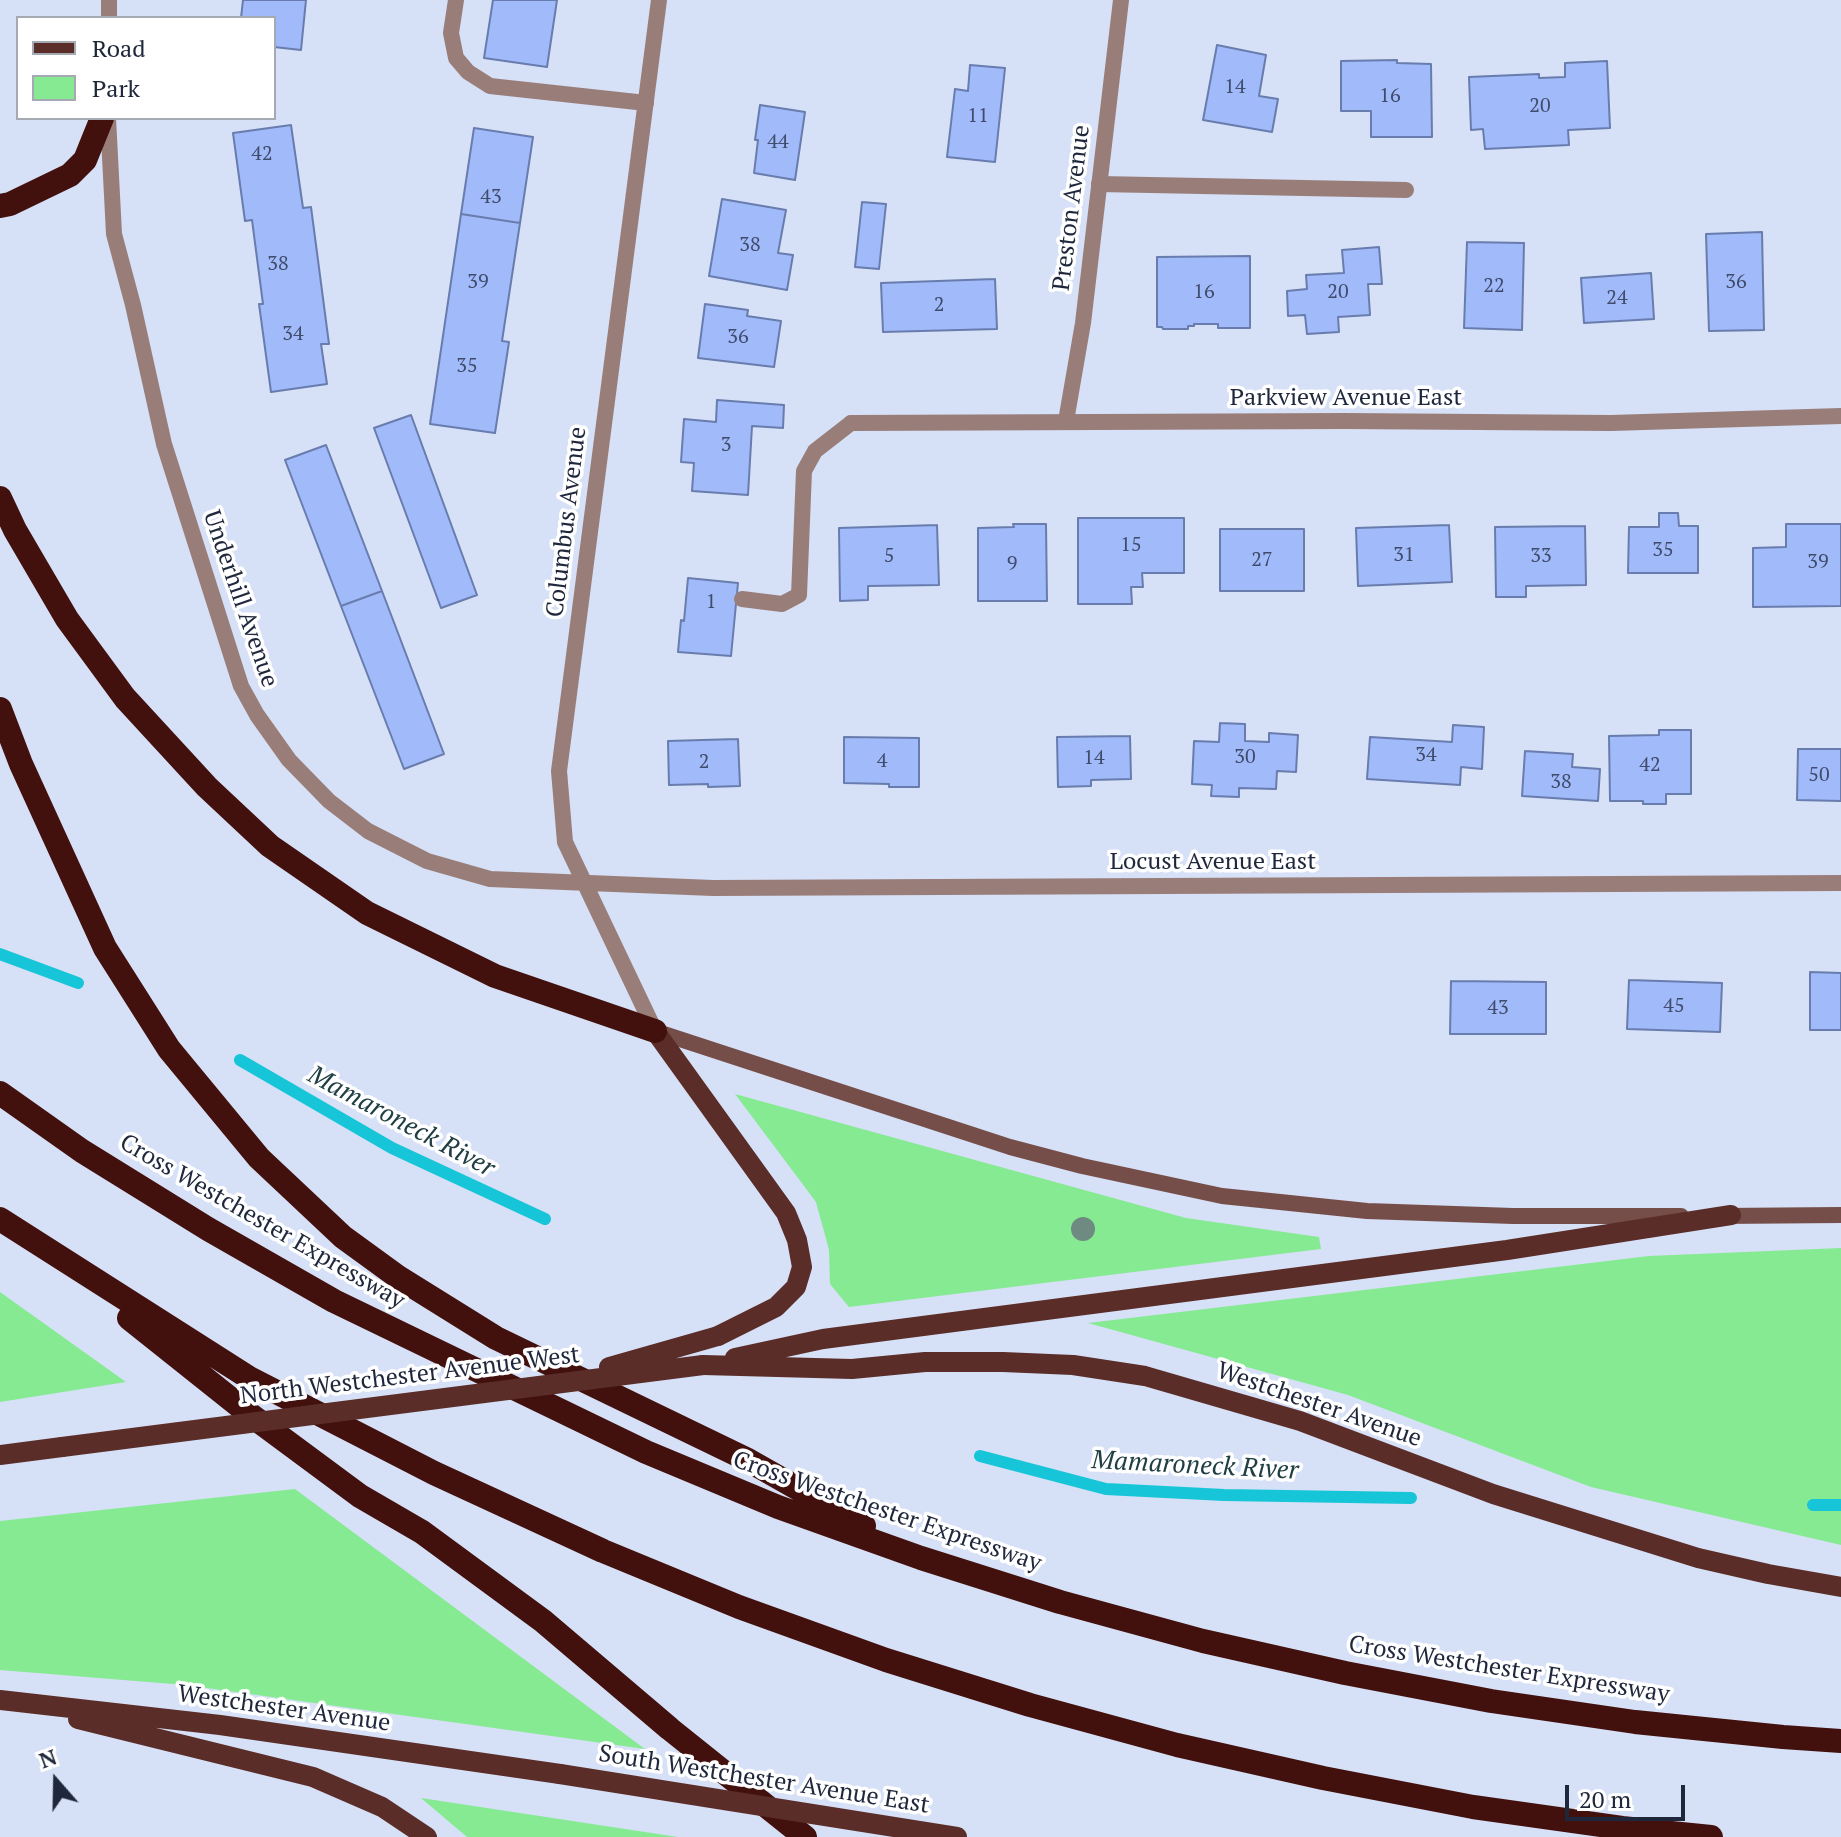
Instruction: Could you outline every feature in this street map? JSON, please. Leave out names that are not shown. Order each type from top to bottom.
[{"type":"highway","points":[[0,206],[70,175],[85,160],[101,120]]},
{"type":"highway","points":[[0,498],[67,619],[125,698],[207,787],[270,846],[367,913],[495,976],[655,1031]]},
{"type":"highway","points":[[0,709],[21,764],[105,948],[161,1037],[259,1158],[343,1237],[398,1277],[496,1338],[746,1459],[921,1558]]},
{"type":"highway","name":"Cross Westchester Expressway","points":[[0,1093],[82,1151],[334,1301],[646,1452],[778,1507],[921,1558],[1060,1602],[1189,1637],[1345,1673],[1491,1701],[1635,1722],[1841,1741]]},
{"type":"highway","points":[[0,1219],[251,1379],[434,1473],[603,1551],[739,1607],[886,1660],[1030,1705],[1177,1745],[1473,1807],[1711,1837]]},
{"type":"highway","points":[[30,1239],[252,1416],[348,1487],[422,1532],[543,1621],[670,1729],[805,1837]]},
{"type":"main road","points":[[655,1031],[1010,1147],[1222,1196],[1382,1212],[1513,1216],[1841,1215]]},
{"type":"main road","points":[[555,1383],[718,1336],[776,1307],[796,1287],[802,1267],[797,1240],[786,1213],[655,1031]]},
{"type":"main road","points":[[758,1361],[823,1339],[1491,1252],[1731,1215]]},
{"type":"main road","name":"North Westchester Avenue West","points":[[0,1455],[555,1383],[758,1361]]},
{"type":"main road","name":"Westchester Avenue","points":[[758,1361],[852,1369],[925,1362],[1003,1362],[1073,1365],[1145,1376],[1300,1421],[1493,1494],[1698,1558],[1841,1587]]},
{"type":"main road","points":[[0,1700],[313,1777],[382,1807],[427,1837]]},
{"type":"main road","name":"Westchester Avenue","points":[[0,1700],[220,1725],[560,1774]]},
{"type":"main road","name":"South Westchester Avenue East","points":[[560,1774],[958,1837]]},
{"type":"street","points":[[456,0],[451,33],[456,58],[468,72],[490,86],[646,103]]},
{"type":"street","name":"Columbus Avenue","points":[[655,1031],[565,842],[559,771],[659,0]]},
{"type":"street","name":"Preston Avenue","points":[[1066,421],[1083,323],[1121,0]]},
{"type":"street","name":"Underhill Avenue","points":[[108,120],[114,234],[164,444],[233,664],[257,715],[289,760],[329,801],[368,831],[427,861],[490,879],[585,884]]},
{"type":"street","points":[[1099,184],[1406,190]]},
{"type":"street","name":"Parkview Avenue East","points":[[742,599],[782,604],[799,595],[804,471],[815,451],[851,423],[1611,423],[1841,416]]},
{"type":"street","name":"Locust Avenue East","points":[[585,884],[729,888],[1841,883]]},
{"type":"green space","points":[[735,1094],[1186,1218],[1319,1237],[1321,1249],[849,1307],[830,1284],[829,1250],[816,1202]]},
{"type":"green space","points":[[1841,1248],[1841,1545],[1591,1487],[1348,1395],[1088,1323],[1649,1256]]},
{"type":"green space","points":[[0,1292],[126,1382],[0,1402]]},
{"type":"green space","points":[[295,1489],[645,1749],[185,1685],[0,1670],[0,1521]]},
{"type":"green space","points":[[421,1798],[678,1837],[467,1837]]},
{"type":"building","points":[[243,0],[306,0],[301,50],[276,47],[276,16],[241,16]]},
{"type":"building","points":[[493,0],[557,0],[547,67],[484,58]]},
{"type":"building","points":[[1217,45],[1266,55],[1259,96],[1278,99],[1272,132],[1203,120]]},
{"type":"building","points":[[1397,60],[1397,63],[1431,64],[1432,137],[1371,137],[1371,111],[1341,111],[1341,61]]},
{"type":"building","points":[[1607,61],[1610,128],[1568,130],[1569,145],[1485,149],[1483,129],[1471,130],[1469,77],[1539,74],[1539,78],[1565,77],[1565,63]]},
{"type":"building","points":[[970,65],[1005,68],[995,162],[947,157],[955,89],[968,91]]},
{"type":"building","points":[[760,105],[805,112],[795,180],[754,173]]},
{"type":"building","points":[[291,125],[303,208],[311,207],[329,344],[321,344],[327,384],[271,392],[252,220],[245,221],[233,133]]},
{"type":"building","points":[[474,128],[533,137],[520,223],[461,214]]},
{"type":"building","points":[[722,199],[786,210],[778,253],[793,255],[787,290],[709,276]]},
{"type":"building","points":[[862,202],[886,204],[879,269],[855,267]]},
{"type":"building","points":[[461,214],[520,223],[502,341],[509,342],[495,433],[430,424]]},
{"type":"building","points":[[1762,232],[1764,330],[1709,331],[1706,234]]},
{"type":"building","points":[[1467,242],[1524,243],[1522,330],[1464,328]]},
{"type":"building","points":[[1379,247],[1382,284],[1368,284],[1370,315],[1338,317],[1339,332],[1307,334],[1305,315],[1288,316],[1287,291],[1307,289],[1306,275],[1344,273],[1342,250]]},
{"type":"building","points":[[1250,256],[1250,328],[1218,328],[1218,324],[1194,324],[1188,329],[1157,327],[1157,257]]},
{"type":"building","points":[[1651,273],[1654,319],[1584,323],[1581,278]]},
{"type":"building","points":[[995,279],[997,329],[883,332],[881,283]]},
{"type":"building","points":[[705,304],[748,310],[747,316],[781,321],[774,367],[698,358]]},
{"type":"building","points":[[717,400],[784,405],[783,428],[752,426],[748,495],[692,491],[694,463],[681,462],[684,419],[716,422]]},
{"type":"building","points":[[411,415],[477,595],[441,608],[374,428]]},
{"type":"building","points":[[326,445],[382,591],[341,606],[285,460]]},
{"type":"building","points":[[1659,513],[1678,513],[1679,526],[1698,526],[1698,573],[1628,573],[1629,527],[1659,527]]},
{"type":"building","points":[[1078,518],[1184,518],[1184,573],[1142,573],[1143,587],[1131,587],[1132,604],[1078,604]]},
{"type":"building","points":[[1013,524],[1046,524],[1047,601],[978,601],[978,528],[1014,527]]},
{"type":"building","points":[[1786,524],[1841,524],[1841,606],[1753,607],[1753,548],[1786,547]]},
{"type":"building","points":[[937,525],[939,585],[868,586],[868,600],[840,601],[839,528]]},
{"type":"building","points":[[1449,525],[1452,582],[1358,586],[1356,528]]},
{"type":"building","points":[[1585,526],[1586,585],[1526,586],[1526,597],[1496,597],[1495,527]]},
{"type":"building","points":[[1220,529],[1304,529],[1304,591],[1220,591]]},
{"type":"building","points":[[688,578],[738,583],[731,656],[678,652]]},
{"type":"building","points":[[382,591],[444,754],[404,769],[341,606]]},
{"type":"building","points":[[1220,723],[1245,724],[1245,741],[1269,742],[1269,733],[1298,735],[1296,772],[1277,771],[1276,789],[1239,788],[1239,797],[1211,796],[1212,785],[1192,784],[1194,741],[1219,742]]},
{"type":"building","points":[[1453,725],[1484,727],[1482,769],[1461,767],[1460,785],[1367,779],[1370,737],[1452,742]]},
{"type":"building","points":[[1659,730],[1691,730],[1691,794],[1666,794],[1666,804],[1610,801],[1609,736],[1659,735]]},
{"type":"building","points":[[1130,736],[1131,779],[1091,780],[1091,786],[1058,787],[1057,737]]},
{"type":"building","points":[[844,737],[919,738],[919,787],[844,783]]},
{"type":"building","points":[[738,739],[740,786],[669,785],[668,741]]},
{"type":"building","points":[[1798,749],[1841,749],[1841,801],[1797,800]]},
{"type":"building","points":[[1525,751],[1573,754],[1572,767],[1600,769],[1598,801],[1522,796]]},
{"type":"building","points":[[1810,972],[1841,973],[1841,1030],[1810,1030]]},
{"type":"building","points":[[1629,980],[1722,983],[1720,1032],[1627,1029]]},
{"type":"building","points":[[1451,981],[1546,982],[1546,1034],[1450,1034]]},
{"type":"waterway","name":"Mamaroneck River","points":[[0,954],[78,983]]},
{"type":"waterway","name":"Mamaroneck River","points":[[240,1060],[392,1148],[545,1219]]},
{"type":"waterway","name":"Mamaroneck River","points":[[980,1456],[1106,1489],[1224,1495],[1411,1498]]},
{"type":"waterway","name":"Mamaroneck River","points":[[1813,1505],[1841,1505]]}]
